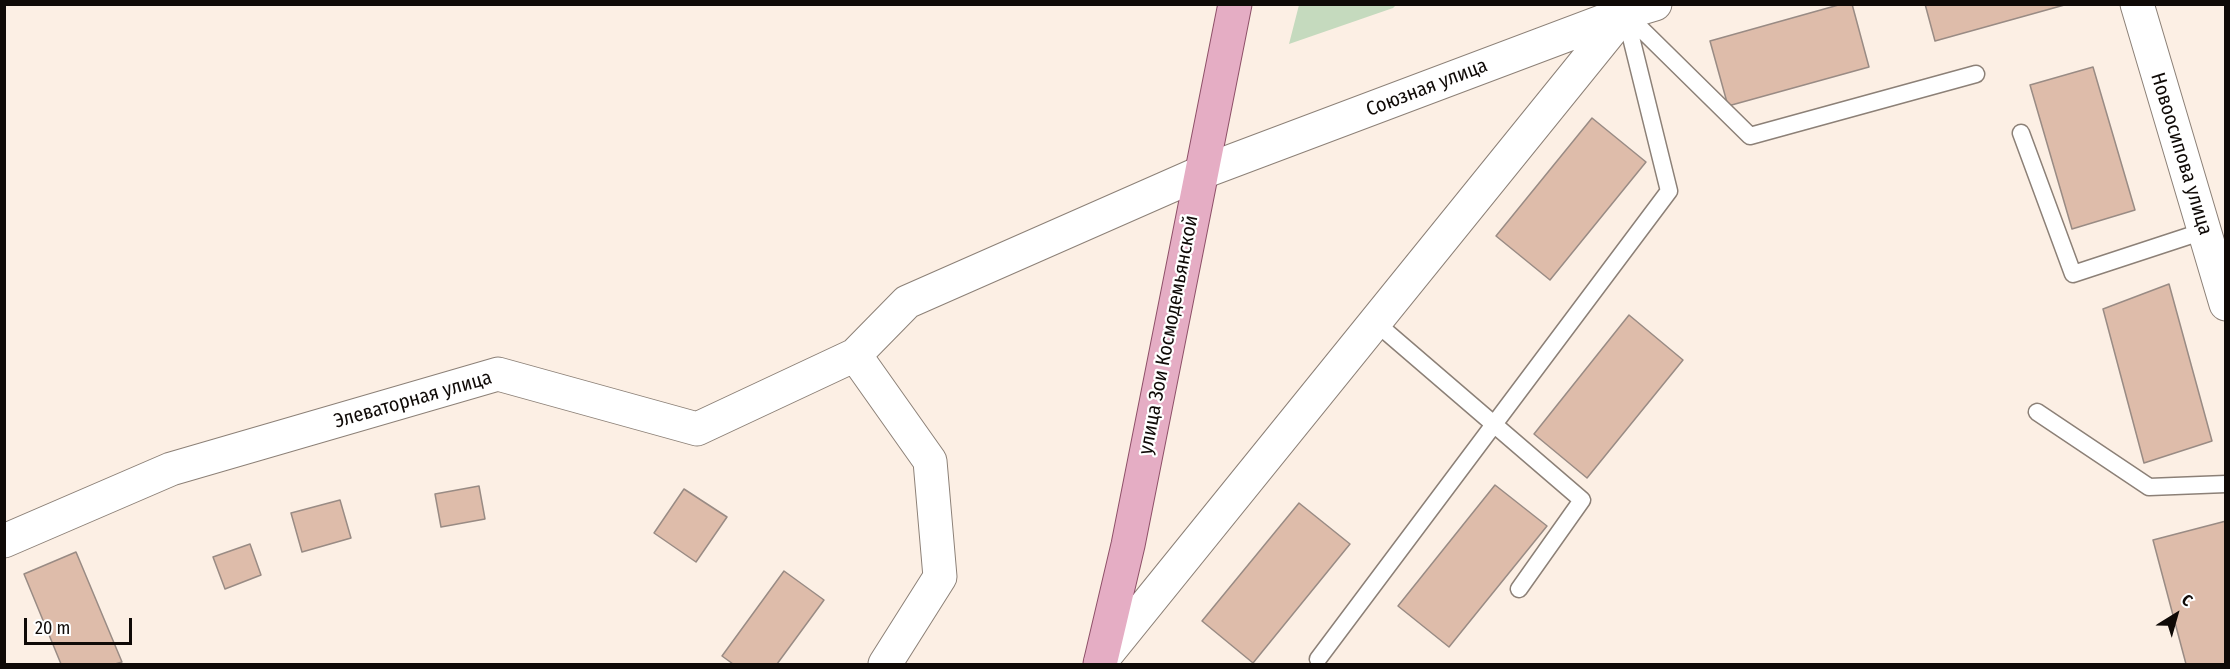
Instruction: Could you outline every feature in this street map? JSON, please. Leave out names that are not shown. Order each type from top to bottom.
[{"type":"main road","name":"улица Зои Космодемьянской","points":[[1103,663],[1235,4]]},
{"type":"street","name":"Новоосипова улица","points":[[2137,4],[2226,304]]},
{"type":"street","name":"Союзная улица","points":[[855,355],[907,302],[1200,174],[1638,7]]},
{"type":"street","points":[[1103,663],[1375,322],[1638,7]]},
{"type":"street","points":[[855,355],[930,461],[940,577],[885,664]]},
{"type":"street","name":"Элеваторная улица","points":[[4,541],[171,469],[498,374],[698,429],[855,355]]},
{"type":"lane","points":[[1638,7],[1750,136],[1976,74]]},
{"type":"lane","points":[[1318,660],[1669,191],[1638,7]]},
{"type":"lane","points":[[2021,133],[2073,274],[2204,231]]},
{"type":"lane","points":[[1375,322],[1582,500],[1519,589]]},
{"type":"lane","points":[[2037,412],[2149,487],[2226,484]]},
{"type":"green space","points":[[1299,4],[1396,5],[1289,44]]},
{"type":"building","points":[[1842,4],[1852,4],[1869,67],[1728,106],[1710,41]]},
{"type":"building","points":[[1925,4],[2068,4],[1935,41]]},
{"type":"building","points":[[2093,67],[2135,210],[2072,229],[2030,85]]},
{"type":"building","points":[[1592,118],[1646,162],[1550,280],[1496,236]]},
{"type":"building","points":[[2169,284],[2212,441],[2144,463],[2103,309]]},
{"type":"building","points":[[1629,315],[1683,360],[1587,478],[1534,434]]},
{"type":"building","points":[[1495,485],[1547,526],[1449,647],[1398,606]]},
{"type":"building","points":[[479,486],[485,519],[441,527],[435,494]]},
{"type":"building","points":[[684,489],[727,517],[696,562],[654,533]]},
{"type":"building","points":[[340,500],[351,538],[302,552],[291,513]]},
{"type":"building","points":[[1299,503],[1350,544],[1253,663],[1202,621]]},
{"type":"building","points":[[2226,521],[2226,664],[2186,664],[2153,540]]},
{"type":"building","points":[[250,544],[261,575],[225,589],[213,557]]},
{"type":"building","points":[[76,552],[122,662],[61,664],[24,574]]},
{"type":"building","points":[[784,571],[824,600],[777,664],[733,664],[722,656]]}]
